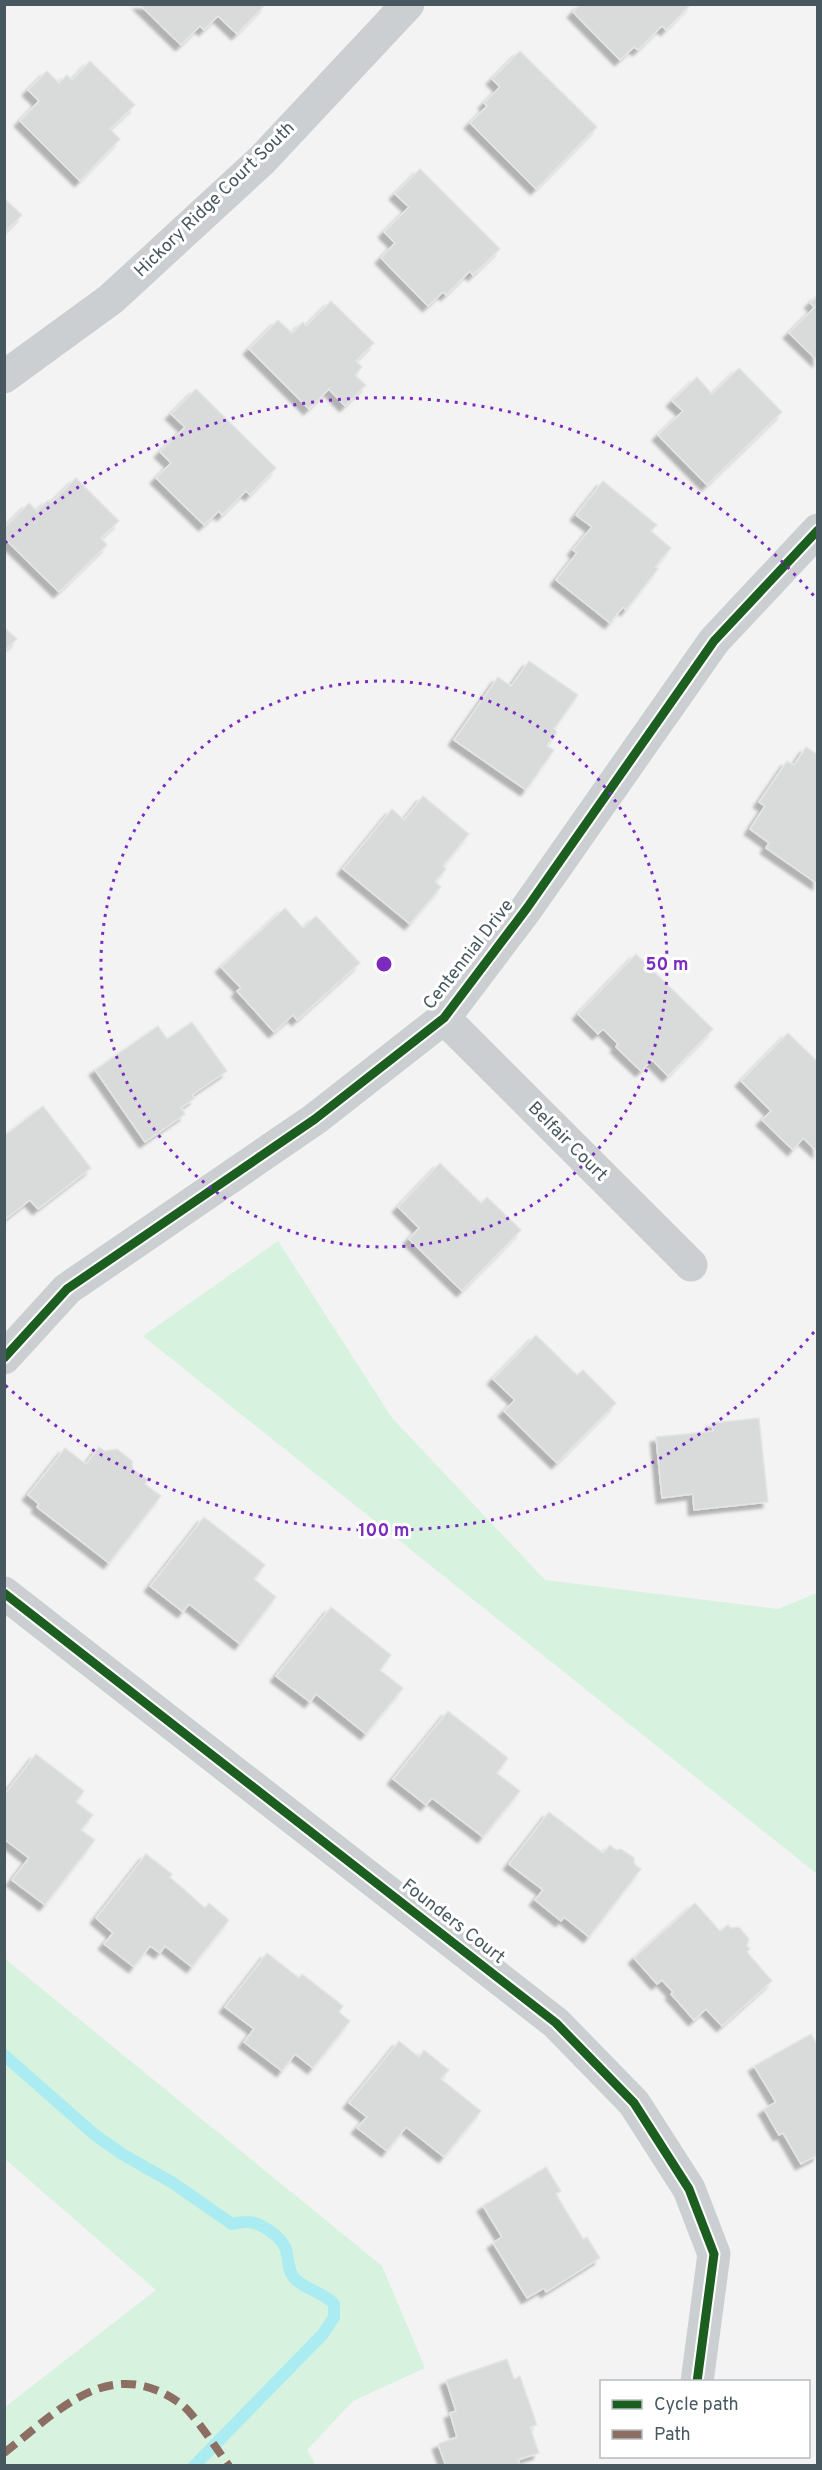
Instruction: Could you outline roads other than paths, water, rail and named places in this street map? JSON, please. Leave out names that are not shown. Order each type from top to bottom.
[{"type":"street","name":"Hickory Ridge Court South","points":[[4,377],[120,291],[262,160],[408,4]]},
{"type":"street","name":"Centennial Drive","points":[[4,1358],[67,1289],[315,1119],[444,1018],[527,908],[714,641],[818,530]]},
{"type":"street","name":"Belfair Court","points":[[444,1018],[691,1264]]},
{"type":"street","name":"Founders Court","points":[[4,1593],[556,2023],[634,2103],[689,2189],[714,2254],[697,2380]]},
{"type":"waterway","points":[[4,2055],[95,2135],[122,2154],[173,2183],[232,2224],[251,2222],[274,2234],[285,2247],[295,2279],[334,2304],[334,2317],[323,2334],[194,2466]]}]
